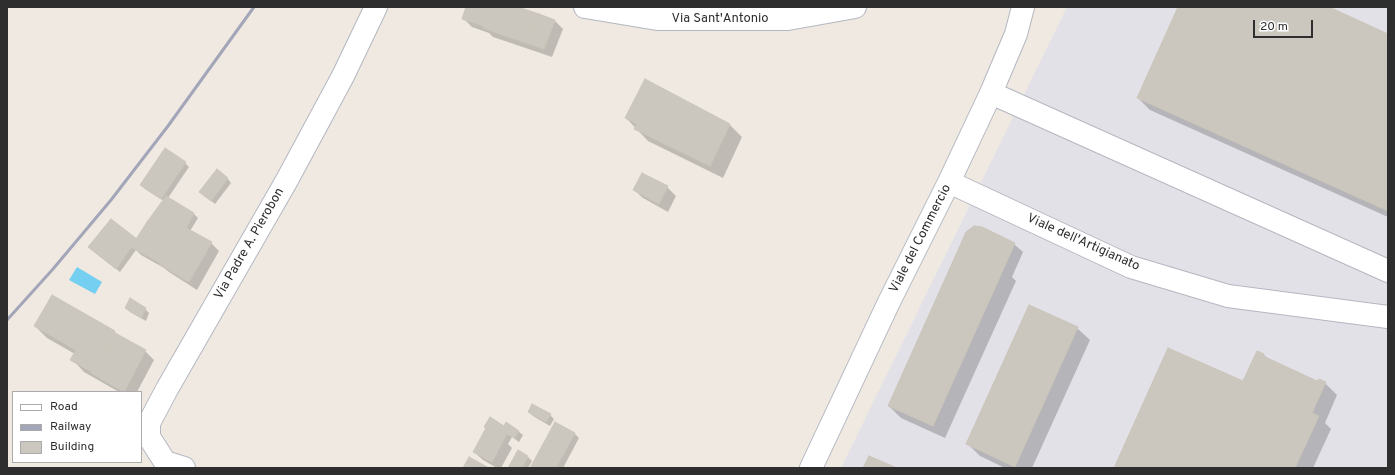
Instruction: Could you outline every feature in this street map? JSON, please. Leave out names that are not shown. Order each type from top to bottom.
[{"type":"street","name":"Via Padre A. Pierobon","points":[[184,468],[165,462],[149,437],[149,423],[287,180],[343,76],[376,7]]},
{"type":"street","name":"Via Sant'Antonio","points":[[585,7],[658,19],[788,19],[855,7]]},
{"type":"street","name":"Viale del Commercio","points":[[811,468],[991,93],[1016,34],[1023,7]]},
{"type":"street","points":[[991,93],[1388,271]]},
{"type":"street","name":"Viale dell'Artigianato","points":[[949,182],[1131,267],[1228,296],[1388,317]]},
{"type":"shaded area","points":[[1067,7],[1388,7],[1388,468],[841,468]]},
{"type":"water","points":[[77,267],[102,282],[95,294],[69,280]]},
{"type":"building","points":[[466,7],[490,7],[484,26],[462,19]]},
{"type":"building","points":[[490,7],[518,7],[539,14],[533,31],[519,27],[515,39],[483,28]]},
{"type":"building","points":[[1178,7],[1329,7],[1388,34],[1388,211],[1137,98]]},
{"type":"building","points":[[539,14],[555,20],[544,49],[515,39],[519,27],[533,31]]},
{"type":"building","points":[[645,79],[730,124],[710,166],[634,129],[637,124],[625,118]]},
{"type":"building","points":[[165,148],[186,162],[161,199],[140,185]]},
{"type":"building","points":[[217,169],[228,178],[211,201],[199,192]]},
{"type":"building","points":[[642,173],[668,186],[659,204],[633,190]]},
{"type":"building","points":[[166,196],[194,213],[186,228],[181,225],[174,238],[147,222]]},
{"type":"building","points":[[111,219],[137,239],[116,269],[88,247]]},
{"type":"building","points":[[147,222],[174,238],[160,263],[131,247]]},
{"type":"building","points":[[181,225],[212,242],[189,282],[159,264]]},
{"type":"building","points":[[974,226],[982,227],[1015,243],[1004,268],[959,248],[966,232]]},
{"type":"building","points":[[959,248],[1004,268],[933,426],[888,406]]},
{"type":"building","points":[[52,295],[115,331],[114,332],[117,334],[108,352],[104,350],[92,372],[70,360],[76,350],[34,326]]},
{"type":"building","points":[[130,298],[146,308],[141,318],[125,308]]},
{"type":"building","points":[[1029,305],[1078,327],[1015,467],[966,444]]},
{"type":"building","points":[[117,334],[146,350],[125,391],[91,373],[104,350],[108,352]]},
{"type":"building","points":[[1168,348],[1243,381],[1257,351],[1264,354],[1263,356],[1317,381],[1319,379],[1326,382],[1312,413],[1319,416],[1295,468],[1114,468]]},
{"type":"building","points":[[532,404],[551,414],[546,422],[528,412]]},
{"type":"building","points":[[490,417],[504,426],[506,422],[519,431],[515,438],[507,434],[504,439],[484,427]]},
{"type":"building","points":[[555,422],[575,433],[556,468],[530,468]]},
{"type":"building","points":[[486,428],[504,439],[492,462],[473,452]]},
{"type":"building","points":[[518,450],[528,456],[522,468],[508,468]]},
{"type":"building","points":[[869,456],[897,468],[863,468]]},
{"type":"building","points":[[469,457],[489,468],[463,468]]},
{"type":"railway","points":[[7,320],[53,269],[111,200],[168,126],[254,7]]}]
